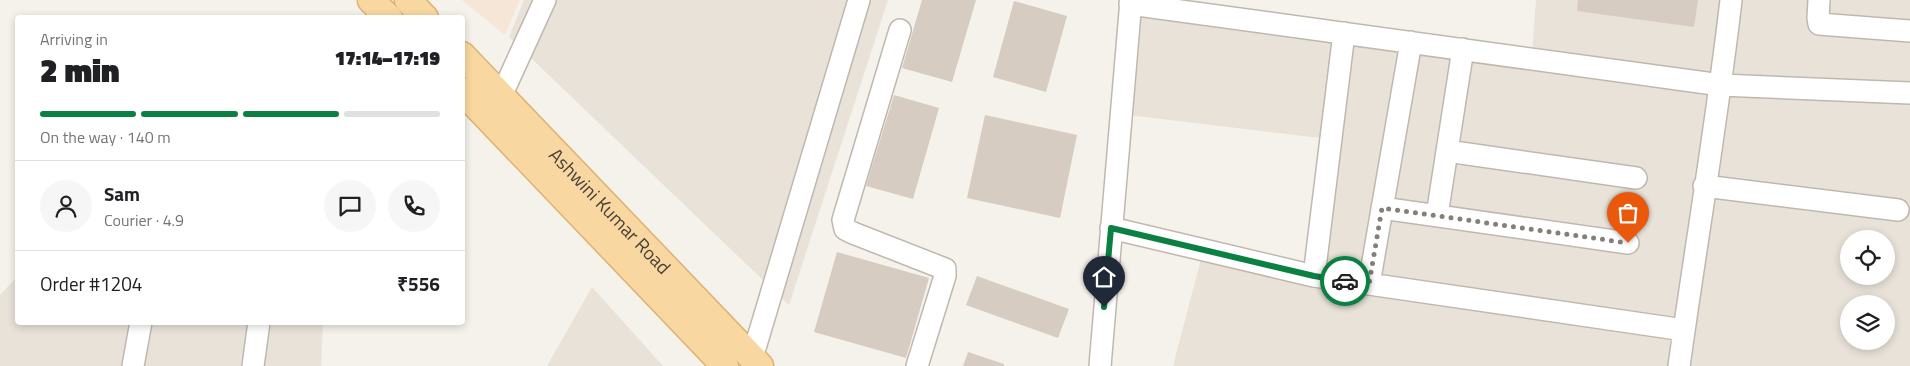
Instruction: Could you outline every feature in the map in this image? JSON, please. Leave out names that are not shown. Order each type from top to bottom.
[{"type":"main road","points":[[372,0],[386,15]]},
{"type":"main road","points":[[408,0],[422,15]]},
{"type":"main road","name":"Ashwini Kumar Road","points":[[465,58],[502,94],[756,362]]},
{"type":"main road","name":"Ashwini Kumar Road","points":[[465,94],[725,366]]},
{"type":"street","points":[[502,94],[545,0]]},
{"type":"street","points":[[756,362],[858,0]]},
{"type":"street","points":[[1679,366],[1704,186],[1721,85],[1731,0]]},
{"type":"street","points":[[1819,0],[1818,22],[1823,26],[1910,32]]},
{"type":"street","points":[[1100,366],[1130,2],[1721,85],[1910,93]]},
{"type":"street","points":[[900,30],[843,220],[845,229],[853,234],[945,269],[917,366]]},
{"type":"street","points":[[1314,276],[1344,33]]},
{"type":"street","points":[[1369,284],[1411,42]]},
{"type":"street","points":[[1437,215],[1463,49]]},
{"type":"street","points":[[1447,151],[1636,178]]},
{"type":"street","points":[[1704,186],[1898,210]]},
{"type":"street","points":[[1382,208],[1628,243]]},
{"type":"street","points":[[1111,228],[1314,276],[1684,330]]},
{"type":"street","points":[[133,366],[140,325]]},
{"type":"street","points":[[253,366],[259,325]]},
{"type":"shaded area","points":[[462,0],[520,0],[505,35]]},
{"type":"shaded area","points":[[524,0],[888,0],[789,305],[509,37]]},
{"type":"shaded area","points":[[1536,0],[1910,0],[1910,366],[1173,366],[1201,259],[1321,286],[1337,140],[1128,115],[1140,12],[1531,66]]},
{"type":"shaded area","points":[[15,279],[15,325],[323,325],[321,366],[0,366],[0,295]]},
{"type":"shaded area","points":[[592,287],[663,366],[547,366]]},
{"type":"building","points":[[922,0],[976,0],[952,82],[902,68]]},
{"type":"building","points":[[1578,0],[1698,0],[1694,27],[1577,11]]},
{"type":"building","points":[[1014,1],[1067,16],[1046,92],[993,77]]},
{"type":"building","points":[[894,95],[939,108],[913,199],[866,186]]},
{"type":"building","points":[[985,115],[1077,135],[1060,218],[967,198]]},
{"type":"building","points":[[837,252],[929,278],[906,358],[814,332]]},
{"type":"building","points":[[977,276],[1069,309],[1058,338],[966,305]]},
{"type":"building","points":[[968,352],[1004,364],[1004,366],[963,366]]},
{"type":"way so far","points":[[1345,281],[1369,284],[1382,208],[1628,243]]},
{"type":"route","points":[[1104,307],[1111,228],[1314,276],[1345,281]]}]
